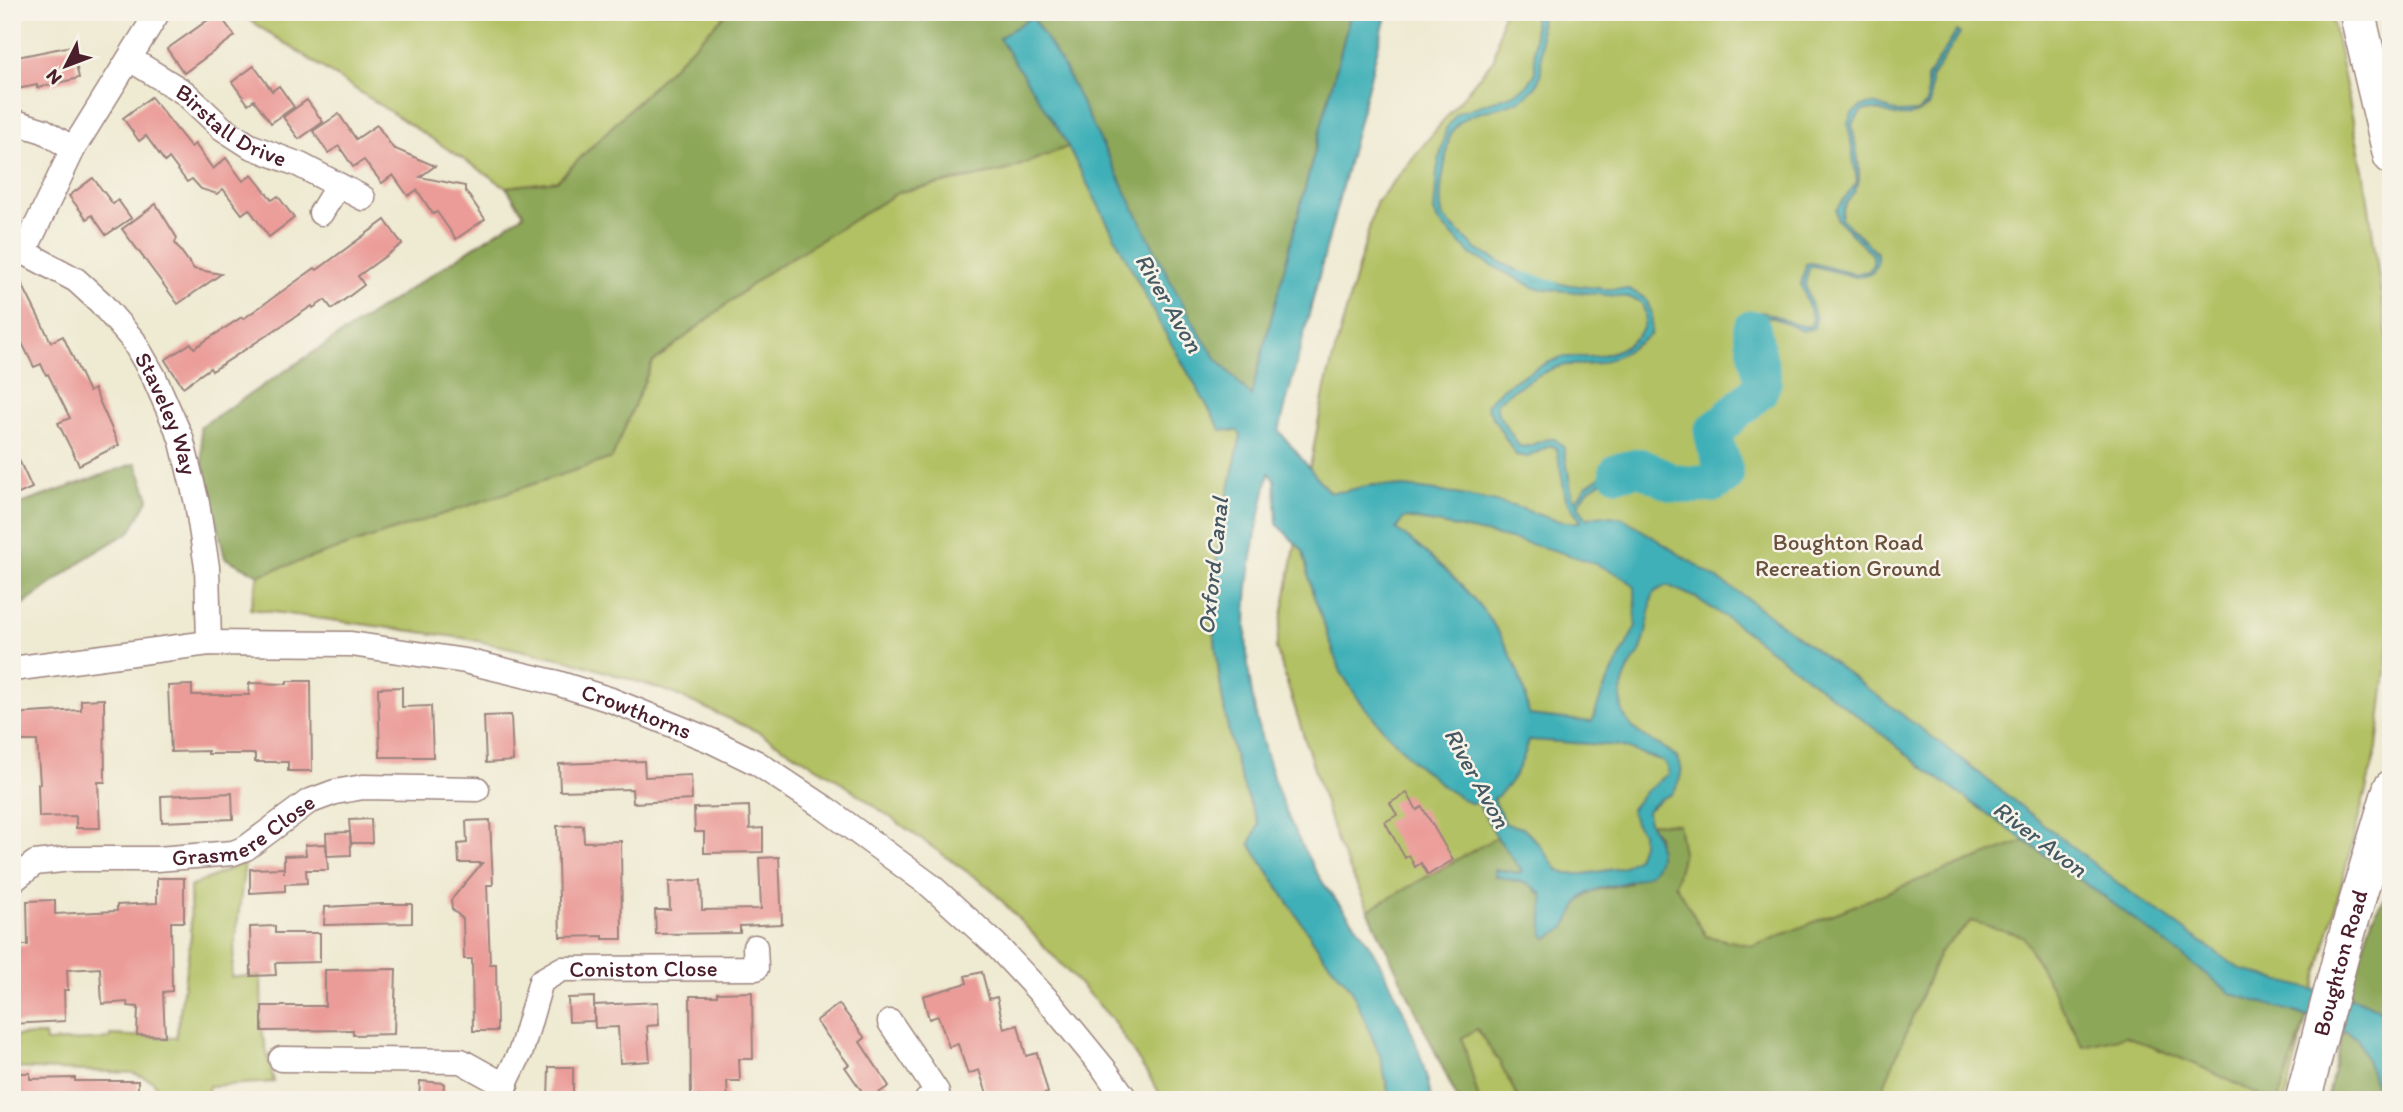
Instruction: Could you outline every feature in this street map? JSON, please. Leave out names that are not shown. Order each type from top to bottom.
[{"type":"street","points":[[18,250],[73,149],[158,12]]},
{"type":"street","points":[[2357,12],[2391,156]]},
{"type":"street","name":"Birstall Drive","points":[[130,59],[185,93],[222,128],[250,146],[300,165],[363,198]]},
{"type":"street","points":[[12,121],[44,131],[73,149]]},
{"type":"street","points":[[321,212],[338,185]]},
{"type":"street","name":"Staveley Way","points":[[18,250],[76,280],[100,302],[133,340],[154,377],[181,438],[197,503],[207,568],[209,643]]},
{"type":"street","name":"Crowthorns","points":[[12,669],[209,643],[351,644],[465,661],[557,682],[600,697],[757,763],[825,807],[932,886],[995,944],[1051,1004],[1126,1100]]},
{"type":"street","name":"Grasmere Close","points":[[12,881],[35,863],[70,859],[157,859],[233,853],[246,848],[308,802],[338,791],[363,787],[477,789]]},
{"type":"street","name":"Boughton Road","points":[[2303,1100],[2317,1041],[2391,788]]},
{"type":"street","name":"Coniston Close","points":[[281,1059],[461,1061],[501,1093],[522,1051],[541,981],[562,969],[756,968],[755,947]]},
{"type":"street","points":[[890,1021],[935,1097]]},
{"type":"green space","points":[[237,12],[728,12],[557,181],[506,187]]},
{"type":"green space","points":[[728,12],[1351,12],[1245,420],[1080,142],[1008,170],[899,192],[765,274],[652,363],[612,458],[259,575],[225,558],[203,463],[200,427],[524,214],[506,187],[557,181]]},
{"type":"green space","name":"Boughton Road Recreation Ground","points":[[1503,12],[2331,12],[2366,185],[2391,366],[2391,629],[2377,748],[2285,1100],[1458,1100],[1338,845],[1276,648],[1325,387],[1376,203],[1494,59]]},
{"type":"green space","points":[[1080,142],[1245,420],[1220,539],[1213,611],[1219,675],[1229,733],[1238,770],[1259,824],[1250,844],[1322,954],[1351,988],[1381,1058],[1390,1100],[1164,1100],[1112,1019],[990,888],[835,778],[756,731],[670,692],[568,660],[463,638],[250,609],[259,575],[612,458],[652,363],[765,274],[899,192],[1008,170]]},
{"type":"green space","points":[[136,463],[149,498],[131,531],[89,556],[12,613],[12,507]]},
{"type":"green space","points":[[1647,823],[1678,824],[1683,853],[1675,884],[1706,936],[1754,946],[1908,884],[2025,841],[2110,901],[2294,1012],[2307,1017],[2278,1100],[2270,1100],[2197,1065],[2126,1036],[2083,1046],[2023,936],[1971,921],[1939,953],[1878,1100],[1519,1100],[1500,1063],[1477,1029],[1462,1038],[1479,1100],[1458,1100],[1368,910],[1497,837],[1522,871],[1496,870],[1495,876],[1529,884],[1543,896],[1543,935],[1547,938],[1564,928],[1574,907],[1591,891],[1630,883],[1658,845],[1657,835]]},
{"type":"green space","points":[[245,862],[231,977],[261,976],[262,1031],[274,1082],[209,1086],[206,1100],[163,1100],[153,1081],[133,1073],[12,1068],[12,1036],[45,1035],[46,1042],[109,1039],[110,1035],[176,1038],[191,936],[190,887]]},
{"type":"green space","points":[[2391,889],[2391,999],[2384,1011],[2347,996],[2373,916]]},
{"type":"green space","points":[[2343,1030],[2358,1038],[2381,1100],[2327,1100]]},
{"type":"water","name":"River Avon","points":[[1351,12],[1387,12],[1279,431],[1329,492],[1376,485],[1427,490],[1493,501],[1565,522],[1581,521],[1566,499],[1557,449],[1551,445],[1528,457],[1516,455],[1487,405],[1509,384],[1552,361],[1565,357],[1599,356],[1628,344],[1642,331],[1645,322],[1641,302],[1628,297],[1535,288],[1472,255],[1438,221],[1434,212],[1437,171],[1446,129],[1457,113],[1512,95],[1527,86],[1535,74],[1534,12],[1540,12],[1540,77],[1533,90],[1523,98],[1470,116],[1460,122],[1452,132],[1448,143],[1441,204],[1443,217],[1477,250],[1537,281],[1604,289],[1629,289],[1646,299],[1652,314],[1651,334],[1639,343],[1599,363],[1560,366],[1540,374],[1496,404],[1498,414],[1519,446],[1555,439],[1564,448],[1572,495],[1576,501],[1586,486],[1606,473],[1639,466],[1697,486],[1712,483],[1722,475],[1711,443],[1710,431],[1754,392],[1759,379],[1750,345],[1749,323],[1760,312],[1797,325],[1810,326],[1813,320],[1801,285],[1806,264],[1812,263],[1854,274],[1869,271],[1873,264],[1873,255],[1837,219],[1836,210],[1857,182],[1848,123],[1852,114],[1862,106],[1873,104],[1901,113],[1917,112],[1927,104],[1927,78],[1957,31],[1960,34],[1931,78],[1930,105],[1919,112],[1903,116],[1863,110],[1852,124],[1859,178],[1841,218],[1877,253],[1877,264],[1872,273],[1856,277],[1813,266],[1809,268],[1805,284],[1816,319],[1814,328],[1802,331],[1772,317],[1762,317],[1753,326],[1763,375],[1762,384],[1746,408],[1715,433],[1726,474],[1713,486],[1698,490],[1639,471],[1608,478],[1589,489],[1578,505],[1587,519],[1600,516],[1623,518],[1741,594],[1951,751],[2123,887],[2240,969],[2355,999],[2384,1011],[2391,1029],[2391,1100],[2381,1100],[2358,1038],[2294,1012],[2232,994],[2110,901],[1919,765],[1733,622],[1696,598],[1667,585],[1655,592],[1652,598],[1642,646],[1625,677],[1621,697],[1625,717],[1633,728],[1676,757],[1681,766],[1680,778],[1672,794],[1660,799],[1647,811],[1658,844],[1657,863],[1652,871],[1643,877],[1585,895],[1565,927],[1547,938],[1543,935],[1543,895],[1529,884],[1495,876],[1495,870],[1522,871],[1497,837],[1478,803],[1470,803],[1448,790],[1414,762],[1359,700],[1341,672],[1312,591],[1303,551],[1277,524],[1275,480],[1269,473],[1248,583],[1246,634],[1254,707],[1274,780],[1303,847],[1324,885],[1371,948],[1413,1034],[1432,1100],[1390,1100],[1381,1058],[1351,988],[1322,954],[1250,844],[1259,824],[1238,770],[1229,732],[1213,618],[1219,544],[1241,436],[1238,431],[1221,430],[1160,324],[1062,135],[999,38],[1032,17],[1062,64],[1173,286],[1202,337],[1216,358],[1251,396]],"holes":[[[1404,518],[1490,534],[1563,553],[1619,575],[1635,587],[1636,626],[1603,691],[1592,722],[1529,715],[1522,685],[1499,632],[1463,587],[1396,529]],[[1529,740],[1620,746],[1663,761],[1668,774],[1645,792],[1631,809],[1635,823],[1642,832],[1642,844],[1637,858],[1621,868],[1567,874],[1557,869],[1539,844],[1523,828],[1506,824],[1493,799],[1516,773]]]},
{"type":"building","points":[[218,13],[235,36],[184,73],[167,49]]},
{"type":"building","points":[[72,46],[79,78],[37,88],[37,85],[12,90],[12,58]]},
{"type":"building","points":[[254,66],[272,91],[279,86],[294,107],[271,123],[254,100],[248,104],[232,82]]},
{"type":"building","points":[[151,97],[191,147],[195,144],[213,169],[226,158],[243,181],[252,175],[272,200],[278,196],[294,218],[269,237],[249,209],[242,214],[223,189],[217,194],[201,189],[192,179],[187,182],[169,158],[165,162],[146,136],[139,141],[123,118]]},
{"type":"building","points":[[307,100],[323,122],[299,139],[283,117]]},
{"type":"building","points":[[339,114],[356,139],[377,125],[393,148],[435,166],[420,177],[465,186],[485,219],[456,239],[437,212],[433,214],[417,190],[408,196],[393,175],[382,183],[364,160],[353,167],[339,146],[328,153],[313,131]]},
{"type":"building","points":[[93,178],[113,204],[118,200],[131,218],[106,235],[92,215],[87,219],[69,196]]},
{"type":"building","points":[[156,204],[177,238],[175,243],[194,269],[221,274],[178,304],[122,229]]},
{"type":"building","points":[[385,220],[402,244],[358,276],[364,285],[332,309],[325,300],[313,308],[312,306],[183,387],[165,360],[191,343],[194,348],[242,317],[243,319],[315,268],[317,270]]},
{"type":"building","points":[[12,264],[51,342],[63,336],[89,392],[94,389],[119,445],[79,465],[58,423],[70,418],[41,364],[34,367],[12,323]]},
{"type":"building","points":[[12,445],[32,488],[12,497]]},
{"type":"building","points":[[287,681],[311,681],[312,771],[288,771],[288,762],[255,762],[255,754],[171,752],[168,686],[192,685],[192,695],[249,695],[249,683],[287,684]]},
{"type":"building","points":[[402,687],[402,707],[431,706],[433,757],[380,757],[378,688]]},
{"type":"building","points":[[104,699],[105,782],[98,782],[100,828],[76,828],[76,816],[39,817],[37,741],[12,741],[12,714],[81,710],[81,700]]},
{"type":"building","points":[[511,715],[513,761],[486,763],[484,716]]},
{"type":"building","points":[[644,761],[645,777],[691,775],[692,800],[633,803],[632,789],[560,791],[559,764]]},
{"type":"building","points":[[232,793],[233,819],[162,822],[161,796]]},
{"type":"building","points":[[1407,793],[1417,810],[1422,807],[1453,860],[1428,875],[1421,863],[1415,867],[1409,855],[1405,858],[1385,822],[1397,815],[1390,803]]},
{"type":"building","points":[[749,806],[750,829],[763,828],[763,852],[704,853],[704,832],[695,832],[694,808]]},
{"type":"building","points":[[371,819],[372,843],[351,843],[349,820]]},
{"type":"building","points":[[490,820],[493,885],[487,885],[490,964],[496,964],[497,1031],[473,1031],[472,959],[464,959],[463,919],[452,909],[451,900],[482,863],[459,863],[458,844],[467,843],[466,821]]},
{"type":"building","points":[[583,825],[584,842],[621,841],[622,939],[603,939],[603,936],[560,937],[557,826]]},
{"type":"building","points":[[350,832],[351,855],[327,856],[326,833]]},
{"type":"building","points":[[326,844],[328,870],[306,870],[307,883],[285,884],[285,891],[250,893],[250,869],[284,868],[284,856],[306,855],[305,845]]},
{"type":"building","points":[[779,857],[782,924],[740,926],[740,933],[656,934],[655,910],[670,910],[669,882],[701,880],[702,910],[761,909],[759,858]]},
{"type":"building","points":[[157,878],[184,878],[184,922],[171,922],[172,991],[163,992],[165,1036],[137,1035],[138,1007],[128,1006],[127,1002],[102,1004],[100,968],[67,970],[68,990],[64,990],[65,1021],[12,1024],[12,945],[28,945],[27,901],[55,900],[55,914],[117,911],[117,905],[157,903]]},
{"type":"building","points":[[412,904],[412,923],[324,925],[325,907]]},
{"type":"building","points":[[275,926],[275,933],[320,933],[320,962],[275,963],[276,975],[251,976],[250,927]]},
{"type":"building","points":[[396,969],[394,1034],[353,1035],[353,1030],[262,1031],[262,1006],[325,1006],[325,970]]},
{"type":"building","points":[[982,972],[989,999],[997,997],[1004,1029],[1018,1025],[1026,1056],[1037,1053],[1048,1093],[1033,1097],[1034,1100],[989,1100],[979,1070],[968,1074],[958,1044],[949,1047],[938,1016],[929,1019],[923,996],[967,983],[965,976]]},
{"type":"building","points":[[752,992],[753,1059],[739,1059],[740,1081],[727,1081],[728,1100],[699,1100],[699,1096],[691,1097],[690,996]]},
{"type":"building","points":[[594,997],[594,1021],[569,1022],[568,998]]},
{"type":"building","points":[[658,1002],[659,1025],[647,1026],[650,1061],[620,1063],[618,1027],[595,1028],[594,1005]]},
{"type":"building","points":[[839,1004],[865,1038],[860,1042],[889,1086],[868,1100],[845,1067],[849,1065],[816,1021]]},
{"type":"building","points":[[549,1067],[573,1067],[573,1100],[548,1100]]},
{"type":"building","points":[[12,1073],[30,1073],[30,1079],[138,1081],[138,1100],[31,1100],[31,1096],[12,1097]]},
{"type":"building","points":[[420,1081],[444,1083],[443,1100],[419,1100]]},
{"type":"waterway","points":[[1522,274],[1555,284]]},
{"type":"waterway","points":[[1618,472],[1640,467],[1673,483],[1691,485],[1712,484],[1725,476],[1713,432],[1759,391],[1763,381],[1752,329]]},
{"type":"water label","name":"Oxford Canal","points":[[1213,566]]}]
